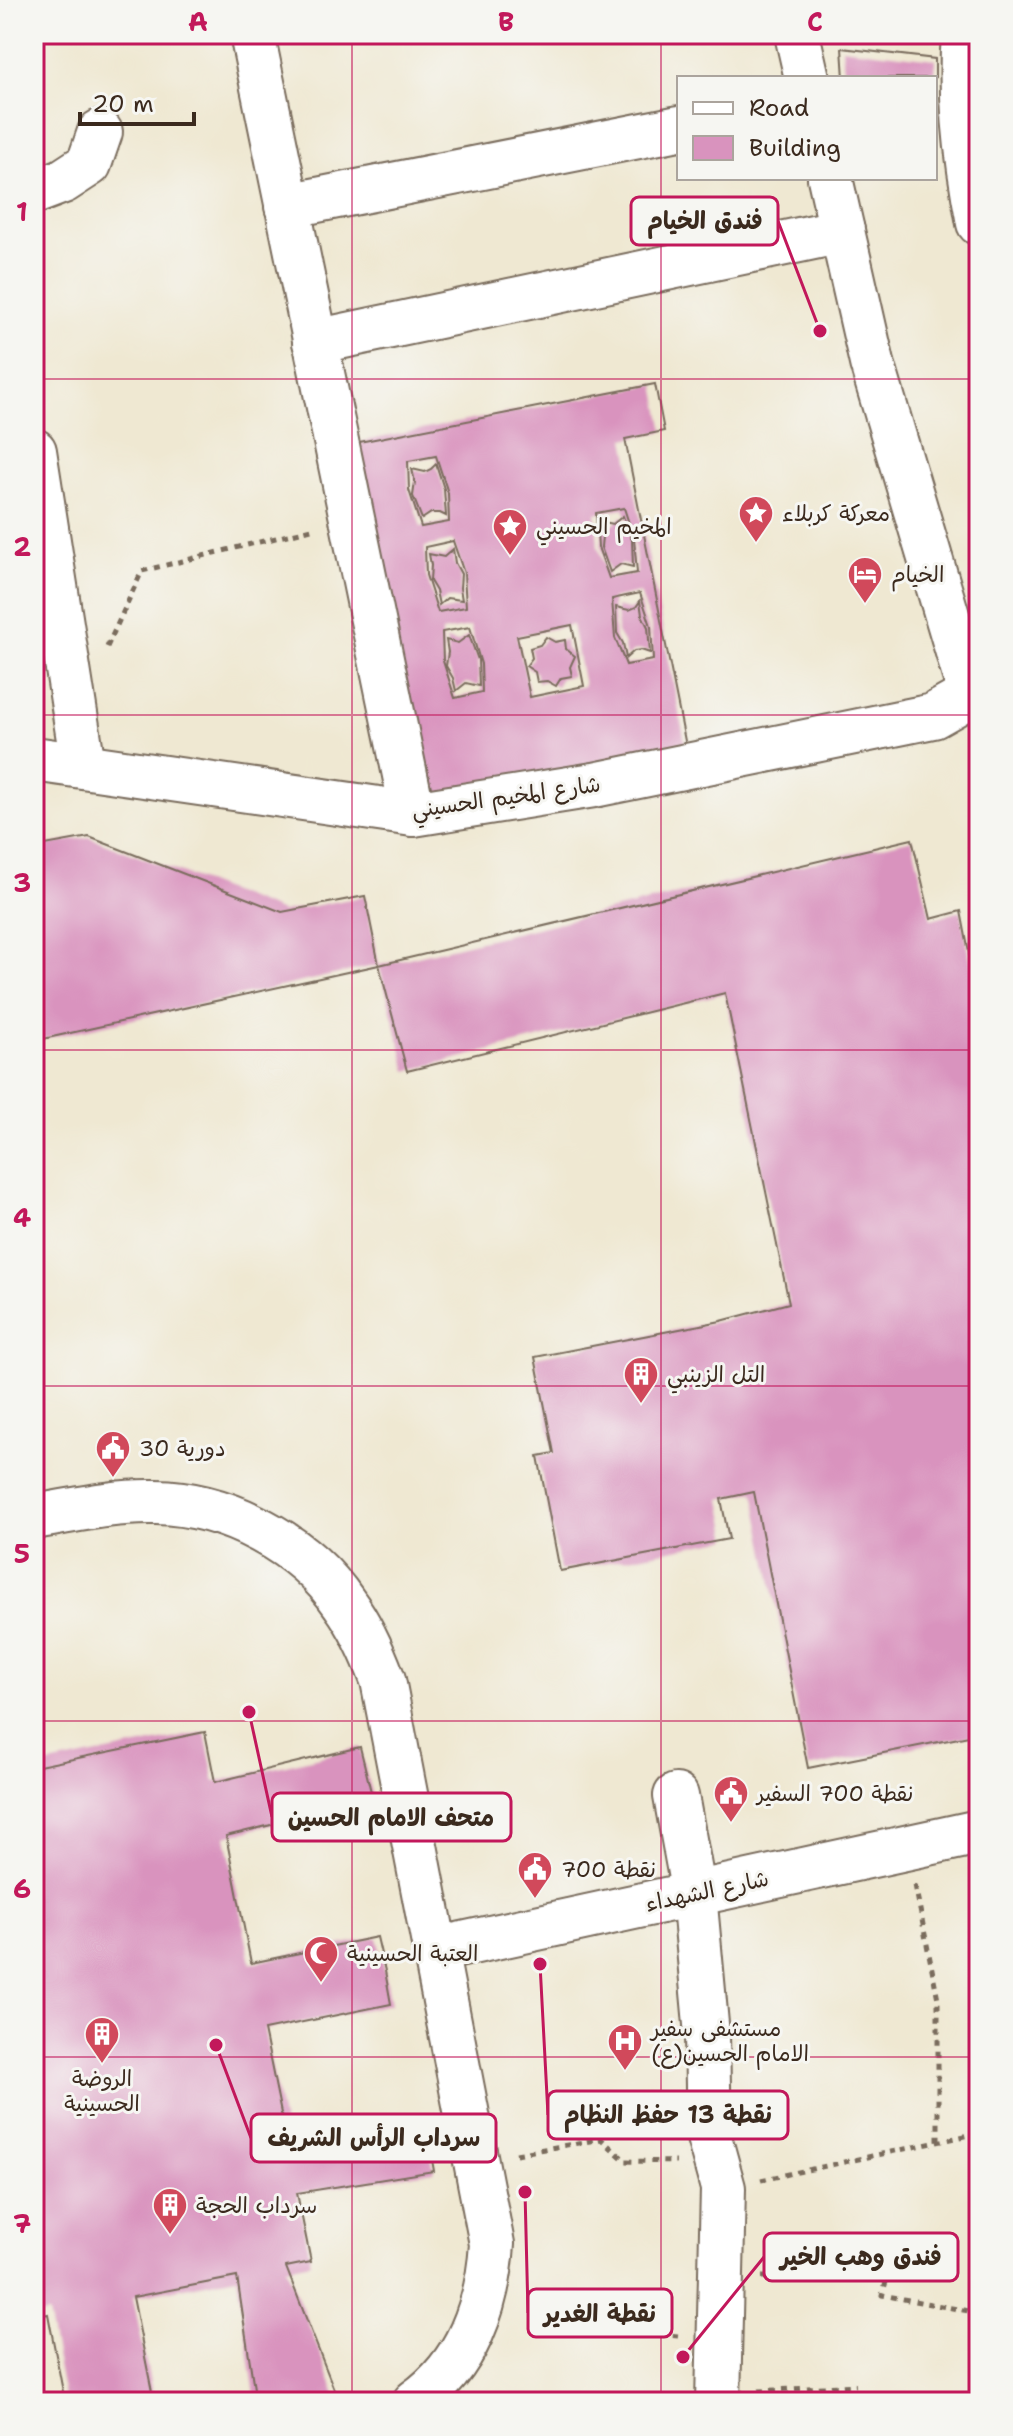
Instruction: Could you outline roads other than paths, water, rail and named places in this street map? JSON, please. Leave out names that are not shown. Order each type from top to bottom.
[{"type":"street","points":[[252,34],[413,814]]},
{"type":"street","points":[[797,34],[807,76]]},
{"type":"street","points":[[964,34],[968,153],[979,223]]},
{"type":"street","points":[[287,206],[677,128]]},
{"type":"street","points":[[34,192],[63,181],[89,164],[100,132]]},
{"type":"street","points":[[830,180],[872,363],[975,693]]},
{"type":"street","points":[[315,342],[842,231]]},
{"type":"street","points":[[34,451],[83,765]]},
{"type":"street","name":"شارع المخيم الحسيني","points":[[34,759],[413,814],[594,785],[933,716],[975,693]]},
{"type":"street","points":[[34,1517],[114,1503],[159,1502],[212,1511],[257,1529],[304,1560],[328,1583],[344,1603],[374,1655],[383,1680],[492,2244],[485,2299],[474,2328],[460,2355],[434,2386],[415,2402]]},
{"type":"street","points":[[676,1796],[694,1894],[707,2035],[709,2137],[723,2188],[718,2398]]},
{"type":"street","name":"شارع الشهداء","points":[[435,1950],[979,1832]]},
{"type":"place","name":"فندق الخيام","points":[[820,331]]},
{"type":"place","name":"معركة كربلاء","points":[[756,544]]},
{"type":"place","name":"المخيم الحسيني","points":[[510,557]]},
{"type":"place","name":"الخيام","points":[[865,605]]},
{"type":"place","name":"التل الزينبي","points":[[641,1405]]},
{"type":"place","name":"دورية 30","points":[[113,1479]]},
{"type":"place","name":"متحف الامام الحسين","points":[[249,1712]]},
{"type":"place","name":"نقطة 700 السفير","points":[[731,1824]]},
{"type":"place","name":"نقطة 700","points":[[535,1900]]},
{"type":"place","name":"نقطة 13 حفظ النظام","points":[[540,1964]]},
{"type":"place","name":"العتبة الحسينية","points":[[321,1984]]},
{"type":"place","name":"سرداب الرأس الشريف","points":[[216,2045]]},
{"type":"place","name":"الروضة الحسينية","points":[[102,2065]]},
{"type":"place","name":"مستشفى سفير الامام الحسين(ع)","points":[[625,2072]]},
{"type":"place","name":"نقطة الغدير","points":[[525,2192]]},
{"type":"place","name":"سرداب الحجة","points":[[170,2236]]},
{"type":"place","name":"فندق وهب الخير","points":[[683,2357]]}]
